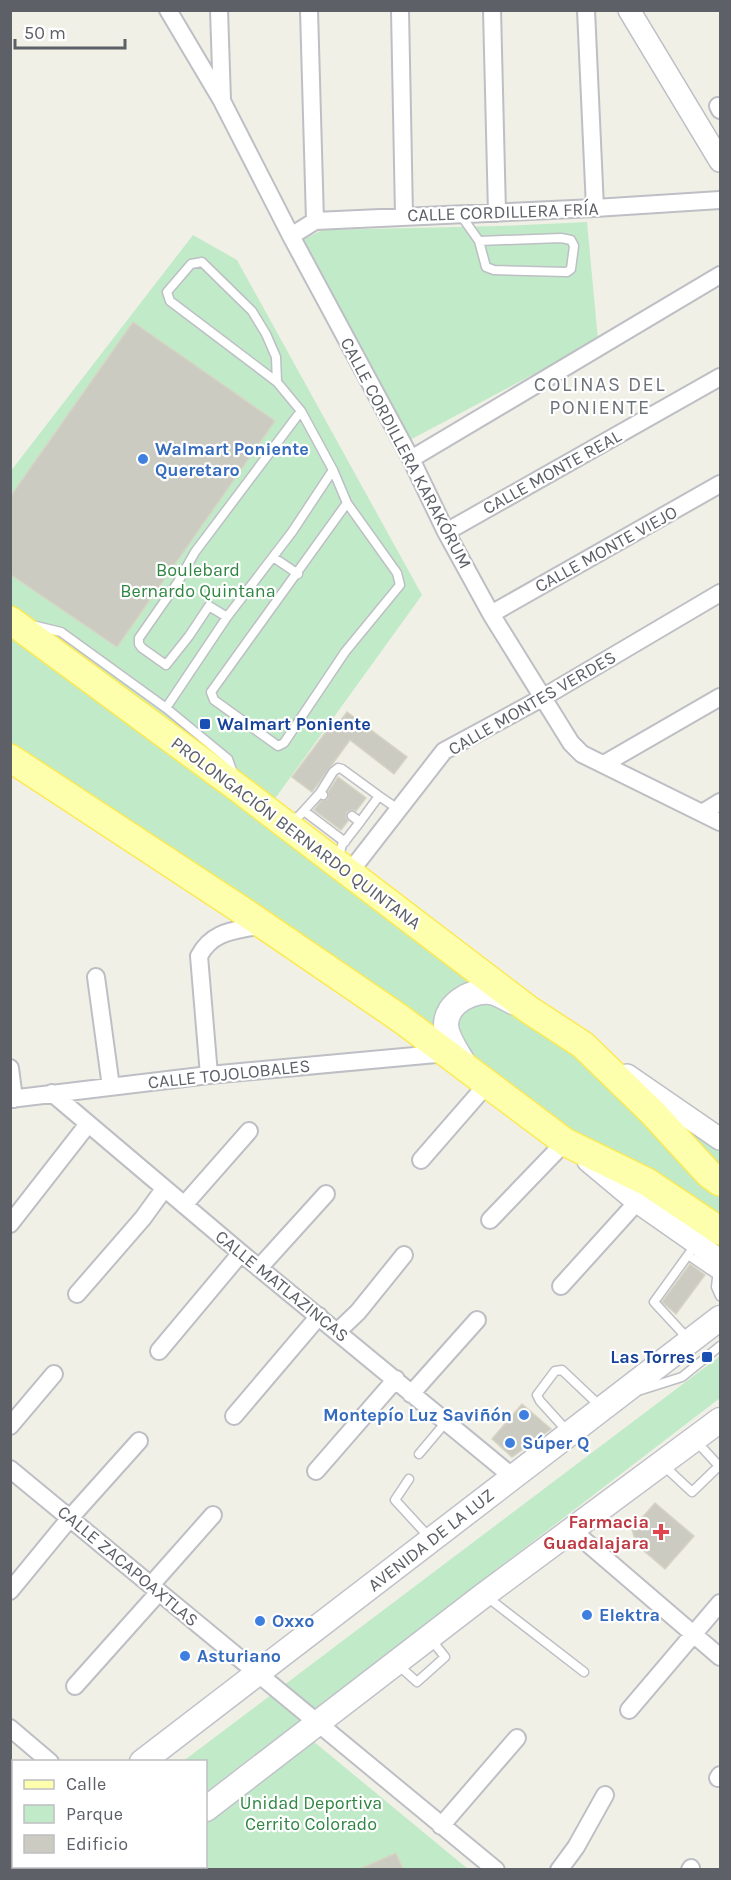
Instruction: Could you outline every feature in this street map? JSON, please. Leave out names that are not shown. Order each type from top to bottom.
[{"type":"main road","name":"PROLONGACIÓN BERNARDO QUINTANA","points":[[11,620],[238,788],[294,817],[528,1009],[583,1045],[653,1113],[709,1174],[720,1182]]},
{"type":"main road","points":[[10,758],[262,925],[456,1059],[565,1142],[647,1182],[720,1231]]},
{"type":"main road","points":[[456,1059],[447,1031],[447,1018],[453,1006],[474,994],[488,992],[495,993],[528,1009]]},
{"type":"main road","name":"AVENIDA DE LA LUZ","points":[[143,1760],[720,1318]]},
{"type":"main road","points":[[208,1806],[484,1595],[720,1420]]},
{"type":"street","name":"CALLE CORDILLERA KARAKÓRUM","points":[[168,10],[222,101],[491,614],[577,751],[720,822]]},
{"type":"street","points":[[219,10],[222,101]]},
{"type":"street","points":[[291,236],[315,220],[309,10]]},
{"type":"street","points":[[400,10],[404,215]]},
{"type":"street","points":[[492,10],[497,213]]},
{"type":"street","points":[[586,10],[595,208]]},
{"type":"street","points":[[629,10],[720,161]]},
{"type":"street","name":"CALLE CORDILLERA FRÍA","points":[[315,220],[497,213],[720,200]]},
{"type":"street","points":[[411,459],[720,275]]},
{"type":"street","name":"CALLE MONTE REAL","points":[[446,532],[720,377]]},
{"type":"street","name":"CALLE MONTE VIEJO","points":[[491,614],[720,484]]},
{"type":"street","name":"CALLE MONTES VERDES","points":[[344,859],[398,809],[444,751],[542,698],[720,593]]},
{"type":"street","points":[[604,764],[720,697]]},
{"type":"street","points":[[702,813],[720,802]]},
{"type":"street","points":[[209,1075],[199,956],[205,944],[217,935],[262,925]]},
{"type":"street","points":[[96,976],[111,1087]]},
{"type":"street","name":"PROLONGACIÓN BERNARDO QUINTANA","points":[[583,1045],[720,1139]]},
{"type":"street","name":"CALLE TOJOLOBALES","points":[[12,1099],[209,1075],[456,1059]]},
{"type":"street","points":[[10,1068],[12,1099]]},
{"type":"street","points":[[421,1160],[488,1083]]},
{"type":"street","name":"CALLE MATLAZINCAS","points":[[52,1093],[241,1254],[513,1477]]},
{"type":"street","points":[[10,1224],[88,1124]]},
{"type":"street","points":[[184,1205],[249,1131]]},
{"type":"street","points":[[490,1220],[565,1142],[692,1249],[719,1265]]},
{"type":"street","points":[[77,1294],[144,1218],[164,1188]]},
{"type":"street","points":[[259,1268],[326,1194]]},
{"type":"street","points":[[561,1286],[637,1202]]},
{"type":"street","points":[[159,1351],[241,1254]]},
{"type":"street","points":[[337,1332],[358,1312],[404,1255]]},
{"type":"street","points":[[234,1416],[319,1316]]},
{"type":"street","points":[[411,1394],[477,1320]]},
{"type":"street","points":[[10,1426],[54,1374]]},
{"type":"street","points":[[316,1471],[396,1379]]},
{"type":"street","points":[[10,1591],[70,1518],[139,1441]]},
{"type":"street","name":"CALLE ZACAPOAXTLAS","points":[[10,1469],[496,1869]]},
{"type":"street","points":[[75,1686],[213,1515]]},
{"type":"street","points":[[572,1530],[720,1657]]},
{"type":"street","points":[[629,1710],[720,1603]]},
{"type":"street","points":[[10,1728],[49,1760]]},
{"type":"street","points":[[441,1826],[517,1738]]},
{"type":"street","points":[[559,1869],[576,1847],[605,1795]]},
{"type":"lane","points":[[460,214],[478,241],[486,267],[494,270],[567,272],[571,269],[574,246],[571,240],[561,238],[478,241]]},
{"type":"lane","points":[[277,382],[276,357],[252,311],[202,262],[190,264],[167,292],[170,301],[277,382],[302,411],[333,470],[347,503],[397,573],[400,585],[367,624],[284,743],[279,746],[211,696],[211,692],[347,503]]},
{"type":"lane","points":[[227,617],[209,606],[166,665],[139,644],[140,638],[178,582],[195,552],[302,411]]},
{"type":"lane","points":[[166,708],[227,617],[273,557],[333,470]]},
{"type":"lane","points":[[273,557],[298,574]]},
{"type":"lane","points":[[11,620],[61,632],[166,708],[228,759],[238,788]]},
{"type":"lane","points":[[294,817],[322,794],[333,772],[338,768],[398,809]]},
{"type":"lane","points":[[344,859],[360,822],[379,796]]},
{"type":"lane","points":[[352,816],[360,822]]},
{"type":"lane","points":[[690,1341],[654,1302],[692,1249]]},
{"type":"lane","points":[[719,1265],[716,1287],[720,1296]]},
{"type":"lane","points":[[570,1434],[537,1395],[555,1371],[562,1370],[609,1404],[682,1377],[720,1346]]},
{"type":"lane","points":[[419,1454],[446,1422]]},
{"type":"lane","points":[[662,1464],[692,1492],[719,1466],[694,1439]]},
{"type":"lane","points":[[409,1479],[395,1500],[431,1540]]},
{"type":"lane","points":[[484,1595],[584,1672]]},
{"type":"green space","points":[[587,222],[598,340],[410,440],[295,244],[322,230]]},
{"type":"green space","name":"Boulebard Bernardo Quintana","points":[[193,235],[237,260],[422,595],[261,818],[416,936],[720,1131],[720,1272],[324,958],[11,742],[10,472]]},
{"type":"green space","points":[[720,1356],[720,1398],[207,1791],[207,1760],[185,1760]]},
{"type":"green space","name":"Unidad Deportiva Cerrito Colorado","points":[[313,1741],[468,1869],[162,1870],[161,1868],[207,1868],[207,1821]]},
{"type":"building","name":"Walmart Poniente Queretaro","points":[[133,322],[275,421],[117,647],[10,574],[10,497]]},
{"type":"building","points":[[347,712],[407,757],[394,774],[350,740],[312,792],[292,777],[328,729],[332,732]]},
{"type":"building","points":[[338,777],[366,798],[356,811],[347,812],[348,821],[341,830],[314,810],[321,801],[328,799],[328,792]]},
{"type":"building","points":[[690,1264],[705,1275],[676,1314],[662,1302]]},
{"type":"building","name":"Montepío Luz Saviñón","points":[[522,1404],[551,1429],[512,1457],[492,1439]]},
{"type":"building","name":"Farmacia Guadalajara","points":[[655,1503],[694,1536],[665,1569],[636,1544],[632,1529]]},
{"type":"building","points":[[396,1853],[403,1869],[360,1869]]},
{"type":"place","name":"Walmart Poniente Queretaro","points":[[143,459]]},
{"type":"place","name":"Walmart Poniente","points":[[205,724]]},
{"type":"place","name":"Las Torres","points":[[707,1357]]},
{"type":"place","name":"Montepío Luz Saviñón","points":[[524,1415]]},
{"type":"place","name":"Súper Q","points":[[510,1443]]},
{"type":"place","name":"Farmacia Guadalajara","points":[[661,1532]]},
{"type":"place","name":"Elektra","points":[[587,1615]]},
{"type":"place","name":"Oxxo","points":[[260,1621]]},
{"type":"place","name":"Asturiano","points":[[185,1656]]},
{"type":"district","name":"COLINAS DEL PONIENTE","points":[[600,396]]}]
